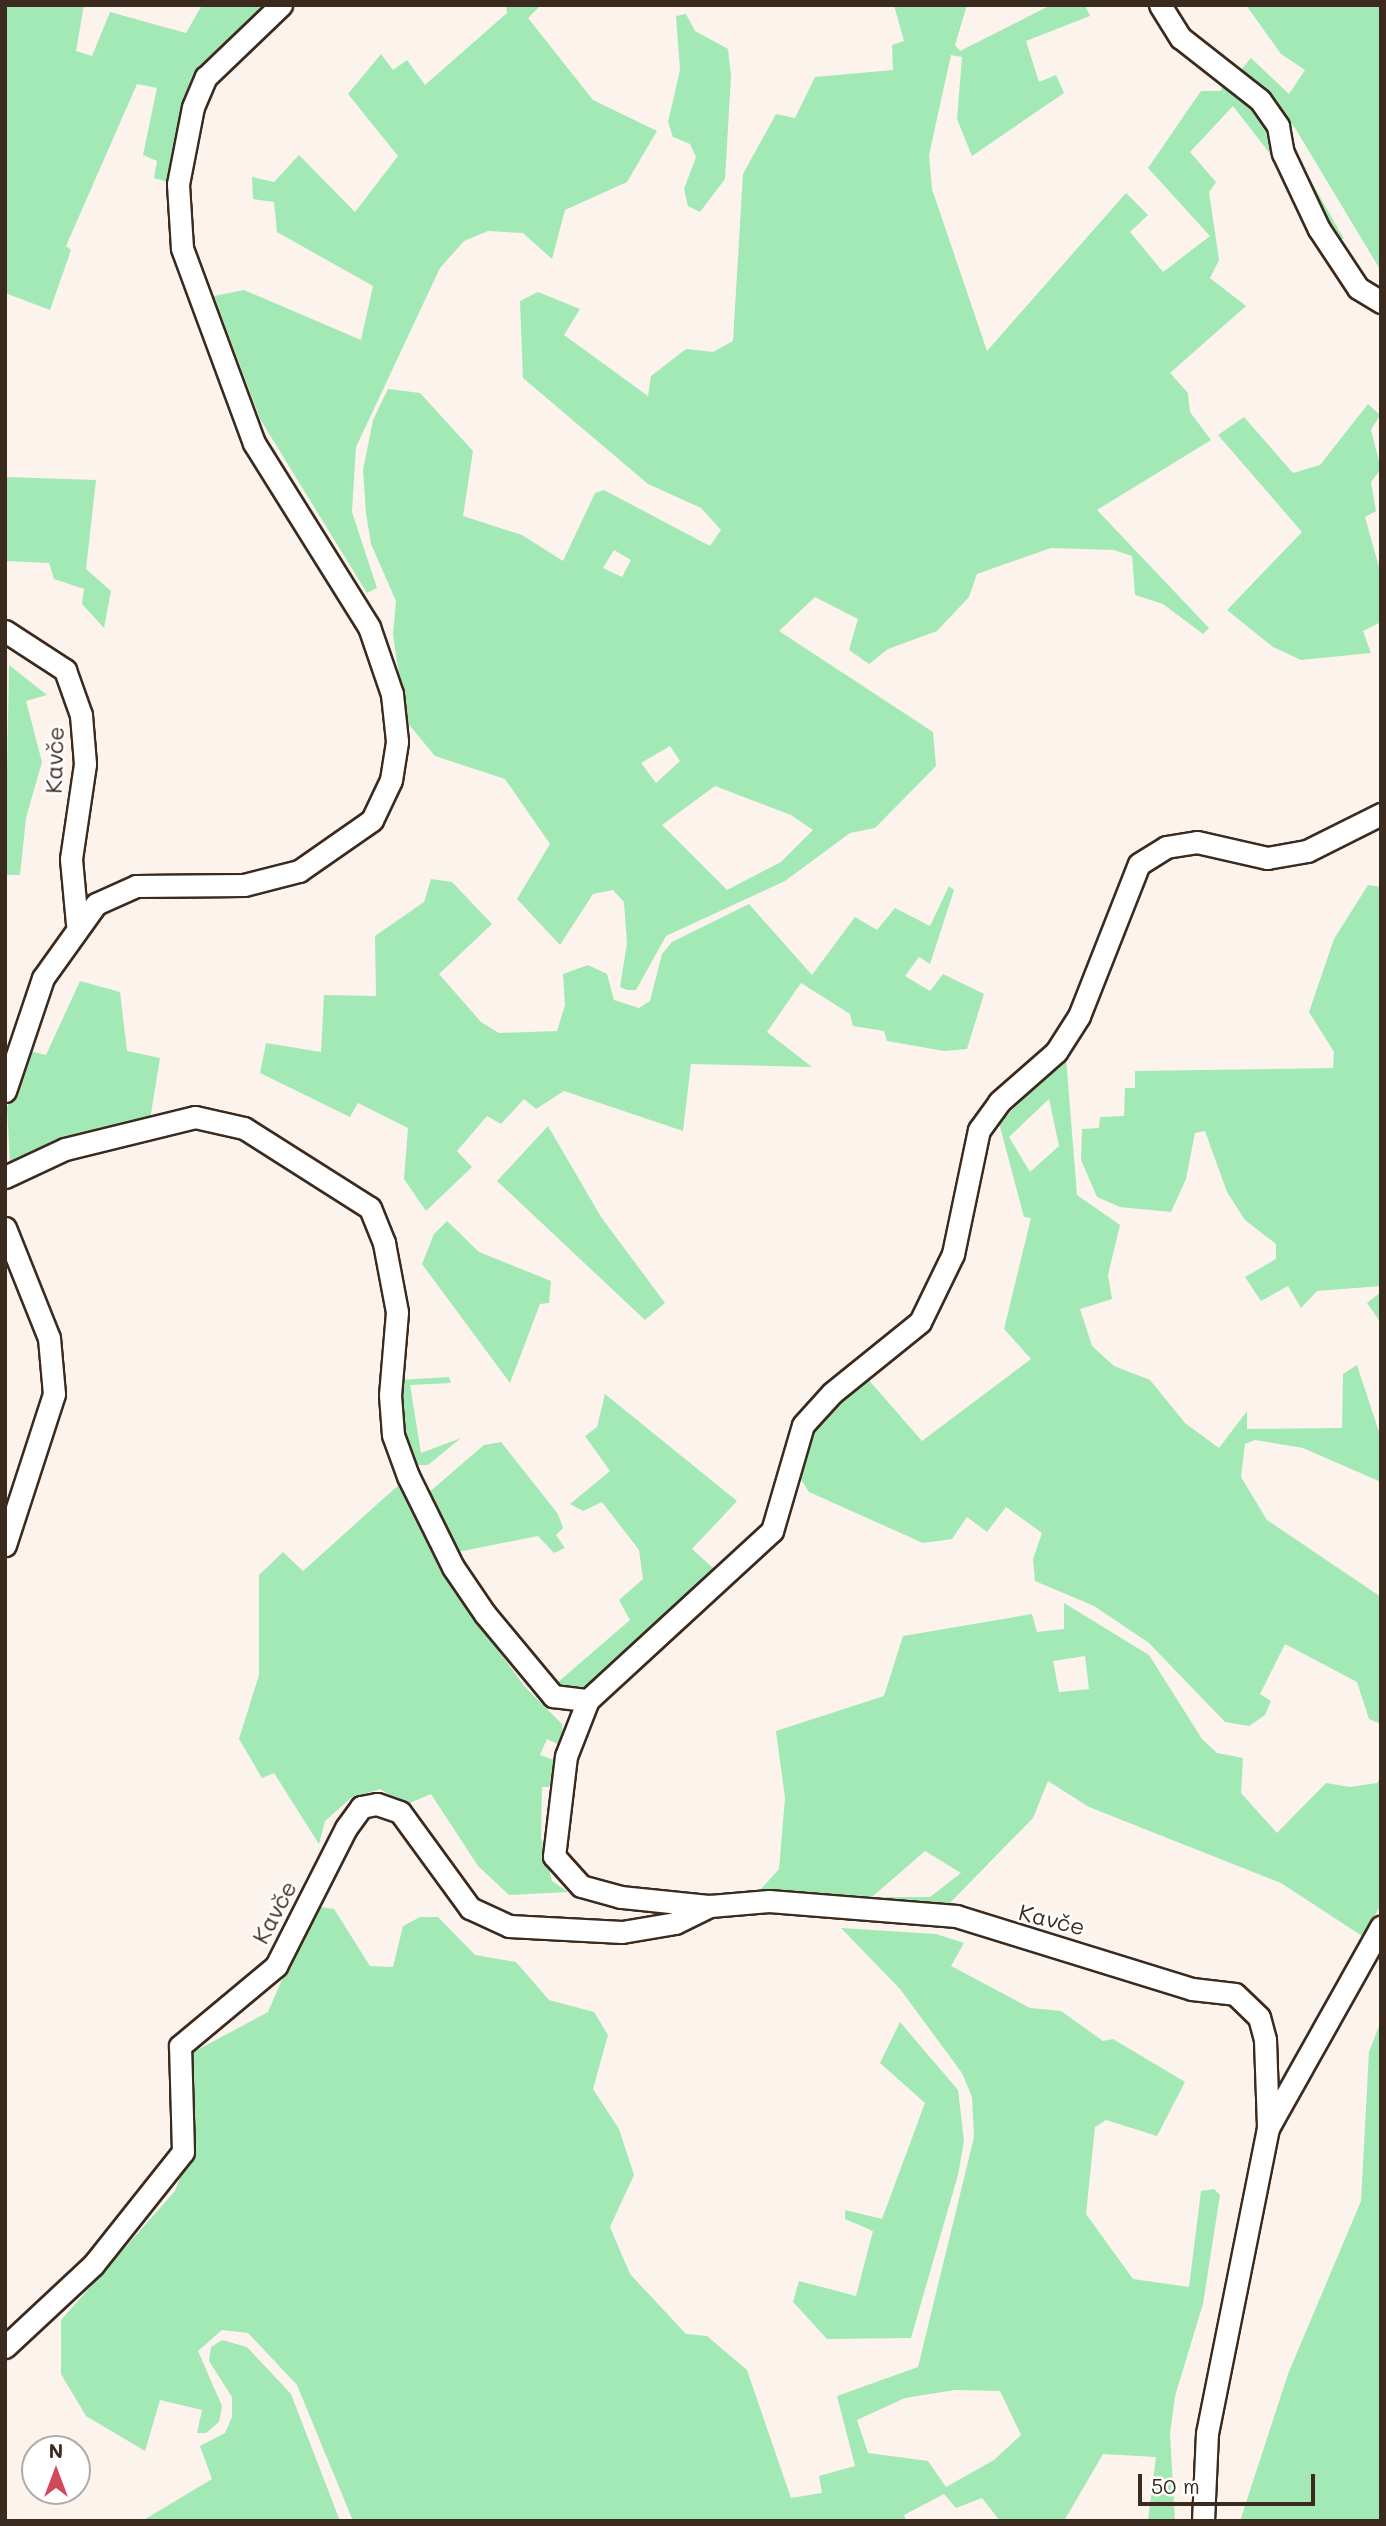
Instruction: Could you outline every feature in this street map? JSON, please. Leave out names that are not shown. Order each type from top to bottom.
[{"type":"street","points":[[5,1091],[43,978],[78,924],[112,893],[136,886],[244,885],[299,871],[372,820],[391,780],[397,741],[392,694],[369,627],[254,443],[182,248],[178,184],[193,107],[206,77],[281,5]]},
{"type":"street","points":[[1160,5],[1181,38],[1260,100],[1278,126],[1319,229],[1358,288],[1381,302]]},
{"type":"street","name":"Kavče","points":[[5,632],[65,670],[81,715],[85,764],[71,859],[78,924]]},
{"type":"street","points":[[5,1177],[65,1149],[195,1117],[244,1128],[370,1208],[384,1242],[397,1312],[390,1395],[393,1434],[408,1476],[453,1567],[485,1614],[553,1696],[588,1700],[772,1531],[803,1425],[832,1393],[920,1322],[953,1254],[979,1130],[999,1102],[1056,1052],[1079,1016],[1139,864],[1166,847],[1197,842],[1267,858],[1307,851],[1381,814]]},
{"type":"street","points":[[5,1228],[49,1338],[54,1394],[5,1545]]},
{"type":"street","name":"Kavče","points":[[588,1700],[566,1756],[554,1856],[581,1886],[621,1897],[710,1906],[769,1901],[956,1916],[1192,1989],[1235,1994],[1259,2017],[1265,2040],[1268,2128],[1208,2432],[1203,2521]]},
{"type":"street","name":"Kavče","points":[[5,2347],[93,2264],[183,2152],[180,2046],[276,1966],[361,1807],[377,1804],[400,1812],[470,1908],[509,1926],[622,1932],[674,1923],[710,1906]]},
{"type":"street","name":"Kavče","points":[[1268,2128],[1381,1927]]},
{"type":"green space","points":[[5,5],[84,5],[76,51],[92,56],[110,12],[186,33],[202,5],[266,5],[226,44],[168,182],[154,178],[157,161],[143,155],[157,88],[137,84],[66,246],[71,250],[50,310],[5,293]]},
{"type":"green space","points":[[506,5],[541,5],[528,18],[593,100],[657,131],[627,182],[565,210],[552,259],[523,233],[488,231],[464,241],[440,268],[356,447],[352,512],[377,588],[367,593],[260,419],[214,296],[244,290],[361,340],[373,286],[277,232],[274,202],[253,199],[252,177],[274,182],[299,155],[355,212],[398,156],[348,94],[381,54],[393,70],[407,60],[425,85],[507,13]]},
{"type":"green space","points":[[894,5],[967,5],[955,45],[960,51],[1051,5],[1085,5],[1090,16],[1026,41],[1039,82],[1056,75],[1064,93],[972,156],[957,119],[962,57],[951,55],[929,155],[932,189],[987,351],[1126,193],[1148,215],[1130,232],[1163,272],[1210,236],[1148,168],[1201,91],[1221,91],[1223,81],[1299,160],[1344,239],[1336,239],[1233,106],[1190,152],[1216,182],[1209,192],[1219,260],[1210,278],[1246,306],[1170,373],[1188,393],[1190,412],[1211,440],[1097,510],[1209,628],[1203,634],[1163,604],[1135,595],[1132,556],[1114,550],[1051,548],[977,574],[969,597],[937,631],[888,649],[869,664],[849,650],[858,619],[815,597],[779,631],[933,732],[936,766],[875,828],[850,833],[785,881],[666,936],[636,990],[627,990],[620,987],[627,943],[624,902],[613,890],[593,894],[560,945],[517,899],[550,844],[505,779],[435,756],[406,721],[393,635],[396,601],[371,544],[366,513],[363,470],[373,420],[388,389],[420,393],[473,451],[463,516],[522,535],[563,561],[595,493],[604,490],[710,546],[721,530],[701,508],[648,484],[523,378],[520,301],[538,292],[580,309],[564,335],[648,396],[651,376],[686,349],[713,352],[733,341],[743,174],[776,114],[795,118],[815,77],[893,70],[892,45],[904,41]],"holes":[[[614,550],[631,560],[622,577],[603,568]],[[670,746],[680,761],[656,783],[641,763]],[[715,786],[791,815],[813,830],[781,862],[727,890],[662,825]]]},
{"type":"green space","points":[[1246,5],[1381,5],[1381,271],[1295,128],[1240,71],[1251,58],[1289,94],[1305,70],[1281,54]]},
{"type":"green space","points":[[686,14],[695,31],[728,49],[731,76],[725,179],[700,212],[688,206],[684,189],[696,157],[690,144],[673,137],[668,122],[680,70],[676,16]]},
{"type":"green space","points":[[1368,404],[1380,415],[1371,430],[1381,469],[1371,482],[1376,511],[1365,517],[1381,574],[1381,622],[1363,631],[1371,653],[1301,660],[1273,647],[1227,610],[1302,532],[1218,435],[1244,417],[1293,473],[1320,465]]},
{"type":"green space","points":[[6,477],[96,480],[86,569],[111,591],[104,628],[82,604],[84,589],[54,579],[49,563],[5,561]]},
{"type":"green space","points":[[9,665],[47,695],[26,701],[42,762],[26,818],[20,875],[5,875]]},
{"type":"green space","points":[[431,879],[452,882],[492,924],[439,974],[481,1022],[499,1033],[557,1031],[565,1005],[563,974],[588,965],[607,974],[614,1000],[639,1008],[650,1001],[662,954],[672,942],[749,904],[812,975],[855,917],[877,930],[895,908],[930,926],[949,886],[954,890],[930,964],[919,957],[905,976],[930,991],[943,974],[984,994],[967,1049],[944,1051],[887,1041],[884,1031],[853,1026],[850,1014],[801,983],[767,1032],[812,1067],[691,1064],[683,1131],[564,1091],[536,1109],[524,1099],[501,1124],[487,1116],[457,1151],[472,1167],[426,1211],[404,1179],[408,1128],[358,1103],[350,1117],[260,1073],[266,1043],[321,1052],[324,995],[376,996],[375,936],[424,902]]},
{"type":"green space","points":[[1368,885],[1381,887],[1381,1286],[1317,1291],[1301,1308],[1288,1286],[1261,1301],[1245,1277],[1276,1259],[1276,1244],[1245,1220],[1227,1192],[1205,1131],[1195,1133],[1186,1179],[1171,1212],[1120,1207],[1097,1197],[1081,1160],[1082,1129],[1099,1128],[1100,1117],[1124,1116],[1125,1088],[1135,1088],[1135,1071],[1333,1068],[1334,1052],[1309,1012],[1334,939]]},
{"type":"green space","points":[[80,981],[120,992],[127,1051],[160,1058],[149,1126],[10,1164],[7,1108],[30,1051],[46,1055]]},
{"type":"green space","points":[[1066,1057],[1077,1195],[1120,1225],[1108,1275],[1112,1299],[1080,1309],[1092,1346],[1114,1366],[1150,1380],[1185,1423],[1219,1448],[1247,1411],[1247,1429],[1342,1428],[1343,1374],[1357,1365],[1381,1438],[1381,1482],[1303,1448],[1255,1440],[1245,1444],[1241,1477],[1267,1520],[1381,1597],[1381,1724],[1369,1719],[1357,1682],[1285,1644],[1260,1694],[1271,1701],[1265,1715],[1249,1726],[1225,1722],[1149,1643],[1094,1606],[1035,1581],[1033,1559],[1042,1533],[1006,1507],[987,1532],[967,1517],[952,1539],[923,1543],[809,1492],[798,1475],[810,1429],[867,1378],[922,1441],[1031,1359],[1004,1329],[1031,1218],[1024,1217],[999,1123]],"holes":[[[1049,1099],[1059,1146],[1030,1172],[1009,1137]]]},
{"type":"green space","points":[[548,1126],[601,1217],[665,1303],[645,1320],[497,1181]]},
{"type":"green space","points":[[447,1221],[479,1252],[551,1281],[549,1303],[540,1304],[510,1383],[422,1264],[434,1234]]},
{"type":"green space","points":[[1381,1292],[1381,1323],[1367,1303]]},
{"type":"green space","points":[[449,1377],[451,1383],[410,1385],[421,1453],[461,1438],[428,1465],[415,1465],[404,1443],[399,1380]]},
{"type":"green space","points":[[605,1394],[737,1501],[692,1549],[722,1576],[584,1697],[550,1689],[630,1620],[619,1600],[643,1579],[639,1550],[602,1502],[583,1511],[570,1504],[610,1471],[585,1436],[597,1427]]},
{"type":"green space","points":[[501,1442],[558,1514],[563,1528],[556,1535],[565,1548],[554,1553],[538,1536],[453,1553],[427,1494],[484,1445]]},
{"type":"green space","points":[[403,1481],[462,1601],[525,1687],[562,1724],[564,1747],[547,1739],[540,1755],[557,1761],[549,1787],[542,1787],[541,1838],[552,1881],[568,1892],[509,1895],[478,1866],[431,1794],[405,1805],[380,1789],[351,1798],[325,1821],[319,1844],[274,1773],[262,1778],[239,1739],[259,1675],[259,1575],[283,1552],[303,1571]]},
{"type":"green space","points":[[1064,1603],[1149,1655],[1202,1739],[1217,1753],[1243,1758],[1241,1793],[1277,1833],[1326,1783],[1350,1787],[1377,1783],[1381,1776],[1381,1905],[1362,1936],[1281,1883],[1089,1807],[1048,1781],[1033,1818],[946,1907],[761,1889],[779,1869],[785,1798],[776,1731],[884,1696],[903,1636],[1032,1614],[1037,1632],[1064,1629]],"holes":[[[1085,1656],[1089,1689],[1059,1692],[1053,1661]],[[925,1851],[961,1873],[930,1897],[872,1897]]]},
{"type":"green space","points":[[314,1906],[334,1909],[370,1966],[393,1967],[403,1926],[420,1917],[438,1917],[475,1955],[516,1962],[549,2000],[594,2012],[608,2035],[593,2089],[619,2129],[634,2175],[610,2227],[630,2274],[686,2334],[707,2336],[747,2370],[791,2498],[822,2493],[819,2476],[855,2466],[837,2396],[918,2367],[974,2137],[972,2097],[962,2073],[900,1989],[841,1928],[936,1934],[964,1943],[951,1966],[1030,2008],[1061,2011],[1103,2041],[1113,2039],[1185,2082],[1157,2136],[1106,2120],[1095,2127],[1086,2214],[1133,2279],[1189,2287],[1201,2191],[1214,2189],[1220,2195],[1203,2304],[1175,2396],[1170,2434],[1175,2521],[1148,2521],[1156,2457],[1103,2454],[1064,2521],[1000,2521],[982,2498],[956,2508],[944,2494],[904,2515],[906,2521],[353,2521],[297,2385],[248,2333],[222,2330],[198,2351],[222,2406],[219,2422],[206,2433],[197,2433],[202,2410],[160,2400],[145,2451],[86,2416],[61,2374],[61,2320],[175,2191],[188,2156],[186,2056],[268,2012]],"holes":[[[955,2390],[1000,2391],[1021,2435],[994,2460],[946,2487],[928,2461],[868,2453],[857,2420],[905,2398]]]},
{"type":"green space","points":[[1381,2021],[1381,2521],[1240,2521],[1288,2374],[1361,2201],[1369,2052]]},
{"type":"green space","points":[[900,2022],[958,2090],[964,2141],[958,2175],[911,2338],[827,2339],[793,2302],[799,2281],[856,2296],[873,2231],[845,2219],[845,2210],[882,2219],[925,2103],[880,2063]]},
{"type":"green space","points":[[222,2340],[247,2347],[291,2394],[340,2521],[142,2521],[212,2479],[200,2446],[225,2433],[232,2417],[232,2397],[209,2361],[211,2347]]}]
